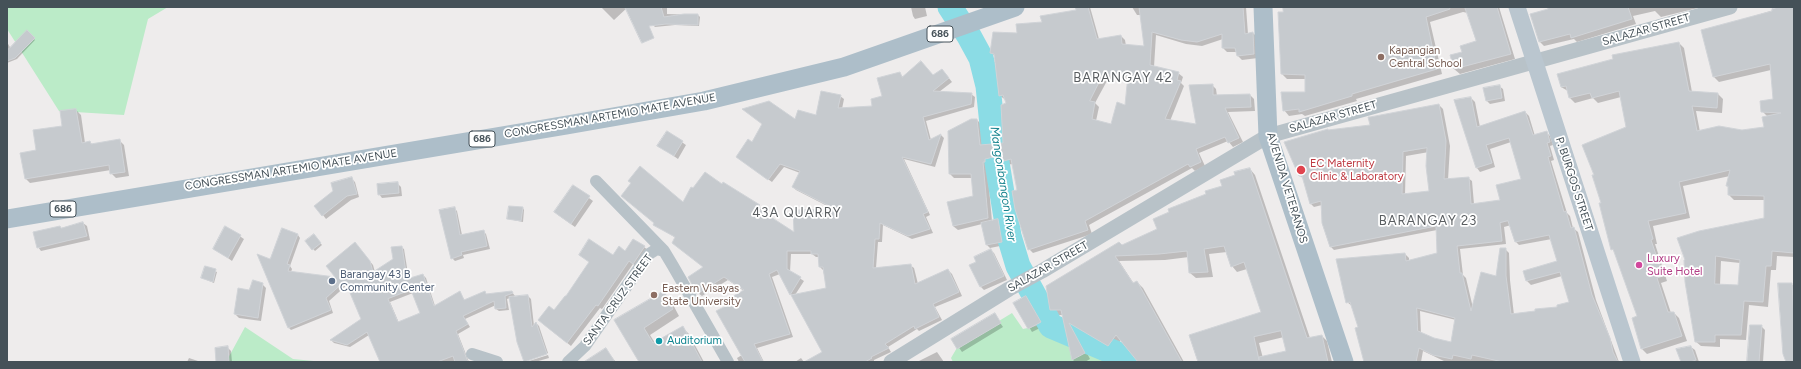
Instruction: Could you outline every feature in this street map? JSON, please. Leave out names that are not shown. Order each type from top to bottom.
[{"type":"main road","name":"CONGRESSMAN ARTEMIO MATE AVENUE","points":[[7,219],[704,101],[844,67],[1014,7]]},
{"type":"main road","name":"AVENIDA VETERANOS","points":[[1263,7],[1268,136],[1344,362]]},
{"type":"main road","name":"P. BURGOS STREET","points":[[1516,7],[1632,362]]},
{"type":"street","name":"SALAZAR STREET","points":[[891,362],[1009,289],[1042,271],[1268,136],[1730,7]]},
{"type":"street","points":[[596,182],[664,251]]},
{"type":"street","name":"SANTA CRUZ STREET","points":[[568,362],[585,346],[649,254],[657,249],[664,251],[728,362]]},
{"type":"street","points":[[472,354],[497,362]]},
{"type":"green space","points":[[7,7],[168,7],[148,19],[124,115],[59,111],[7,29]]},
{"type":"green space","points":[[1012,313],[1023,329],[1041,325],[1101,353],[1109,362],[953,362],[951,358],[958,346]]},
{"type":"green space","points":[[245,327],[293,359],[324,362],[226,362]]},
{"type":"building","points":[[625,7],[661,7],[664,17],[684,14],[698,14],[698,25],[666,24],[649,26],[654,38],[642,43]]},
{"type":"building","points":[[1075,7],[1088,7],[1097,39],[1121,35],[1122,44],[1144,46],[1139,7],[1243,7],[1245,34],[1253,32],[1254,54],[1237,56],[1235,48],[1222,48],[1222,34],[1197,42],[1181,40],[1152,32],[1150,65],[1179,72],[1177,80],[1181,81],[1165,119],[1196,124],[1189,85],[1213,84],[1213,95],[1250,94],[1251,107],[1225,108],[1239,138],[1228,143],[1225,137],[1196,149],[1201,162],[1190,167],[1188,164],[1085,221],[1088,230],[1028,250],[1015,209],[1012,191],[1017,190],[1011,159],[1000,162],[998,156],[985,159],[985,162],[983,162],[988,218],[953,226],[947,202],[973,196],[971,174],[949,174],[948,131],[971,119],[977,119],[980,145],[1003,143],[1001,105],[1006,103],[1003,95],[999,96],[994,54],[990,53],[993,32],[1017,33],[1016,24],[1042,22],[1040,16],[1076,10]],"holes":[[[1103,75],[1128,75],[1125,105],[1117,102],[1111,124],[1092,119],[1095,102],[1090,101]]]},
{"type":"building","name":"Kapangian Central School","points":[[1283,7],[1449,7],[1450,9],[1426,17],[1437,69],[1352,94],[1352,96],[1299,112],[1299,109],[1283,111],[1281,92],[1305,92],[1305,75],[1281,74],[1278,12],[1283,12]]},
{"type":"building","points":[[1465,7],[1497,7],[1511,54],[1454,69],[1450,55],[1462,52],[1460,46],[1476,41]]},
{"type":"building","points":[[1547,7],[1628,7],[1632,19],[1571,38],[1570,34],[1539,42],[1530,14],[1548,9]]},
{"type":"building","points":[[1779,7],[1794,7],[1794,253],[1772,251],[1771,266],[1766,266],[1763,302],[1744,301],[1741,335],[1715,335],[1715,342],[1695,342],[1685,282],[1685,260],[1677,238],[1699,231],[1764,218],[1764,196],[1728,195],[1728,186],[1726,186],[1730,170],[1679,182],[1686,213],[1648,221],[1653,239],[1651,240],[1663,276],[1657,278],[1668,312],[1674,312],[1682,336],[1641,349],[1632,318],[1637,316],[1613,249],[1611,250],[1599,203],[1601,203],[1592,175],[1594,175],[1582,145],[1626,127],[1619,91],[1592,98],[1590,93],[1569,98],[1566,86],[1561,87],[1557,74],[1613,59],[1612,55],[1679,42],[1689,91],[1718,93],[1717,108],[1692,106],[1697,131],[1719,126],[1742,130],[1764,127],[1762,117],[1781,113],[1761,112],[1760,101],[1773,99],[1770,64],[1713,77],[1701,30],[1772,11],[1772,9]],"holes":[[[1716,256],[1740,260],[1738,285],[1715,284]]]},
{"type":"building","points":[[27,30],[35,38],[15,58],[7,61],[7,51]]},
{"type":"building","points":[[921,61],[933,75],[942,69],[949,78],[933,91],[972,93],[971,104],[923,117],[929,140],[941,134],[931,164],[902,157],[928,212],[923,214],[930,229],[908,236],[880,223],[879,239],[875,239],[873,268],[911,264],[915,284],[948,269],[959,292],[933,304],[939,317],[915,329],[914,326],[885,344],[889,348],[871,357],[872,358],[865,362],[804,362],[822,352],[791,295],[826,288],[823,267],[819,267],[818,254],[811,254],[811,251],[787,251],[787,269],[801,277],[790,295],[777,270],[769,274],[790,334],[754,344],[763,362],[745,362],[716,311],[726,306],[723,302],[744,290],[724,277],[697,294],[688,277],[703,267],[672,243],[675,237],[653,225],[654,223],[621,196],[631,183],[628,181],[640,166],[683,202],[691,187],[693,188],[705,172],[722,184],[723,182],[760,205],[757,208],[794,232],[793,210],[835,209],[792,187],[800,171],[780,164],[768,180],[736,157],[748,139],[752,142],[762,124],[742,109],[769,101],[795,119],[798,110],[816,115],[821,91],[841,95],[838,108],[872,106],[871,99],[882,96],[877,78],[900,72],[902,77]]},
{"type":"building","points":[[1500,85],[1502,98],[1486,101],[1483,88]]},
{"type":"building","points":[[1471,97],[1477,127],[1525,111],[1533,135],[1547,131],[1550,142],[1547,143],[1551,156],[1548,157],[1564,212],[1566,211],[1571,228],[1574,227],[1592,295],[1610,338],[1613,352],[1618,362],[1503,362],[1472,355],[1471,359],[1453,355],[1452,359],[1433,355],[1419,348],[1416,362],[1364,362],[1355,328],[1358,327],[1350,302],[1346,303],[1336,259],[1405,253],[1406,261],[1437,253],[1436,226],[1330,247],[1322,223],[1321,201],[1310,204],[1302,176],[1299,176],[1284,142],[1328,129],[1370,125],[1368,117],[1439,104],[1446,141],[1444,179],[1469,177],[1471,204],[1500,200],[1496,185],[1521,179],[1509,138],[1486,145],[1492,163],[1476,168],[1454,100]],"holes":[[[1427,148],[1426,166],[1429,191],[1402,194],[1403,152]],[[1508,221],[1515,242],[1549,235],[1557,261],[1523,271],[1526,281],[1560,272],[1569,302],[1557,305],[1557,307],[1535,309],[1535,311],[1511,314],[1506,276],[1506,248],[1500,248],[1496,276],[1481,272],[1471,311],[1462,273],[1460,273],[1457,246],[1502,241],[1500,223]],[[1417,308],[1455,318],[1451,342],[1434,338],[1418,331]]]},
{"type":"building","points":[[76,109],[82,143],[90,141],[91,144],[120,139],[125,172],[110,174],[109,165],[25,179],[20,153],[36,150],[33,130],[62,126],[60,111]]},
{"type":"building","points":[[667,131],[683,141],[674,156],[657,146]]},
{"type":"building","points":[[1250,168],[1307,338],[1322,335],[1328,362],[1198,362],[1189,335],[1261,312],[1244,262],[1231,267],[1224,246],[1204,249],[1208,272],[1189,273],[1187,251],[1115,256],[1133,283],[1137,281],[1182,362],[1138,362],[1116,335],[1108,346],[1069,323],[1085,353],[1072,360],[1061,310],[1050,310],[1046,286],[1119,242],[1122,245],[1157,229],[1153,219],[1169,212],[1168,209],[1206,194],[1205,191],[1222,186],[1220,180],[1235,175],[1234,172]],"holes":[[[1281,331],[1286,351],[1259,357],[1259,360],[1254,337]]]},
{"type":"building","points":[[352,177],[357,194],[347,196],[322,216],[314,206],[333,191],[331,183]]},
{"type":"building","points":[[398,182],[399,193],[378,195],[377,184]]},
{"type":"building","points":[[573,185],[590,196],[571,224],[554,212]]},
{"type":"building","points":[[509,206],[523,207],[521,221],[507,219]]},
{"type":"building","points":[[455,207],[460,235],[484,230],[487,246],[461,252],[462,255],[451,259],[439,210]]},
{"type":"building","points":[[998,219],[1002,242],[986,245],[981,223]]},
{"type":"building","points":[[83,222],[87,236],[37,248],[33,232],[60,226],[61,228]]},
{"type":"building","points":[[225,226],[241,235],[228,258],[213,249]]},
{"type":"building","points":[[282,228],[298,234],[287,264],[290,265],[288,271],[335,277],[326,266],[355,242],[370,261],[373,272],[393,259],[391,247],[402,246],[407,279],[423,274],[434,306],[460,291],[464,300],[485,291],[486,294],[512,291],[513,293],[505,296],[506,308],[495,309],[494,301],[463,316],[468,324],[456,331],[468,362],[455,362],[453,356],[437,362],[380,362],[367,332],[347,345],[330,340],[361,319],[345,281],[326,298],[331,310],[288,328],[257,254],[270,259]],"holes":[[[411,290],[420,313],[398,322],[388,299]]]},
{"type":"building","points":[[314,234],[321,243],[312,250],[305,241]]},
{"type":"building","points":[[589,239],[613,255],[619,246],[625,251],[633,239],[645,246],[633,264],[629,261],[598,306],[596,305],[567,343],[538,320],[549,306],[554,310],[566,296],[589,262],[579,255]]},
{"type":"building","points":[[991,249],[1004,276],[980,287],[969,265],[976,262],[974,257]]},
{"type":"building","points":[[205,266],[216,269],[213,282],[201,278]]},
{"type":"building","points":[[253,280],[263,283],[258,318],[234,314],[238,288],[249,290]]},
{"type":"building","points":[[1778,283],[1792,283],[1794,362],[1786,362],[1783,354]]},
{"type":"building","name":"Auditorium","points":[[664,291],[673,309],[644,328],[653,343],[683,326],[702,362],[639,362],[614,320]]},
{"type":"building","points":[[528,295],[532,327],[536,322],[547,354],[524,362],[517,342],[509,297]]},
{"type":"building","points":[[1026,296],[1041,322],[1028,329],[1013,303]]},
{"type":"building","points":[[995,313],[1001,323],[957,349],[951,339]]},
{"type":"building","points":[[1750,325],[1762,325],[1759,362],[1747,362]]},
{"type":"building","points":[[228,346],[229,362],[216,362],[215,348]]},
{"type":"building","points":[[1691,346],[1696,360],[1681,362],[1676,349]]},
{"type":"building","points":[[606,348],[615,362],[584,362]]},
{"type":"waterway","name":"Mangonbangon River","points":[[950,7],[981,58],[988,86],[994,144],[1009,236],[1018,266],[1051,326],[1120,355],[1126,362]]},
{"type":"place","name":"Kapangian Central School","points":[[1381,57]]},
{"type":"place","name":"EC Maternity Clinic & Laboratory","points":[[1301,170]]},
{"type":"place","name":"Luxury Suite Hotel","points":[[1639,265]]},
{"type":"place","name":"Barangay 43 B Community Center","points":[[332,281]]},
{"type":"place","name":"Eastern Visayas State University","points":[[654,295]]},
{"type":"place","name":"Auditorium","points":[[659,341]]},
{"type":"district","name":"BARANGAY 42","points":[[1123,78]]},
{"type":"district","name":"43A QUARRY","points":[[797,213]]},
{"type":"district","name":"BARANGAY 23","points":[[1428,221]]}]
